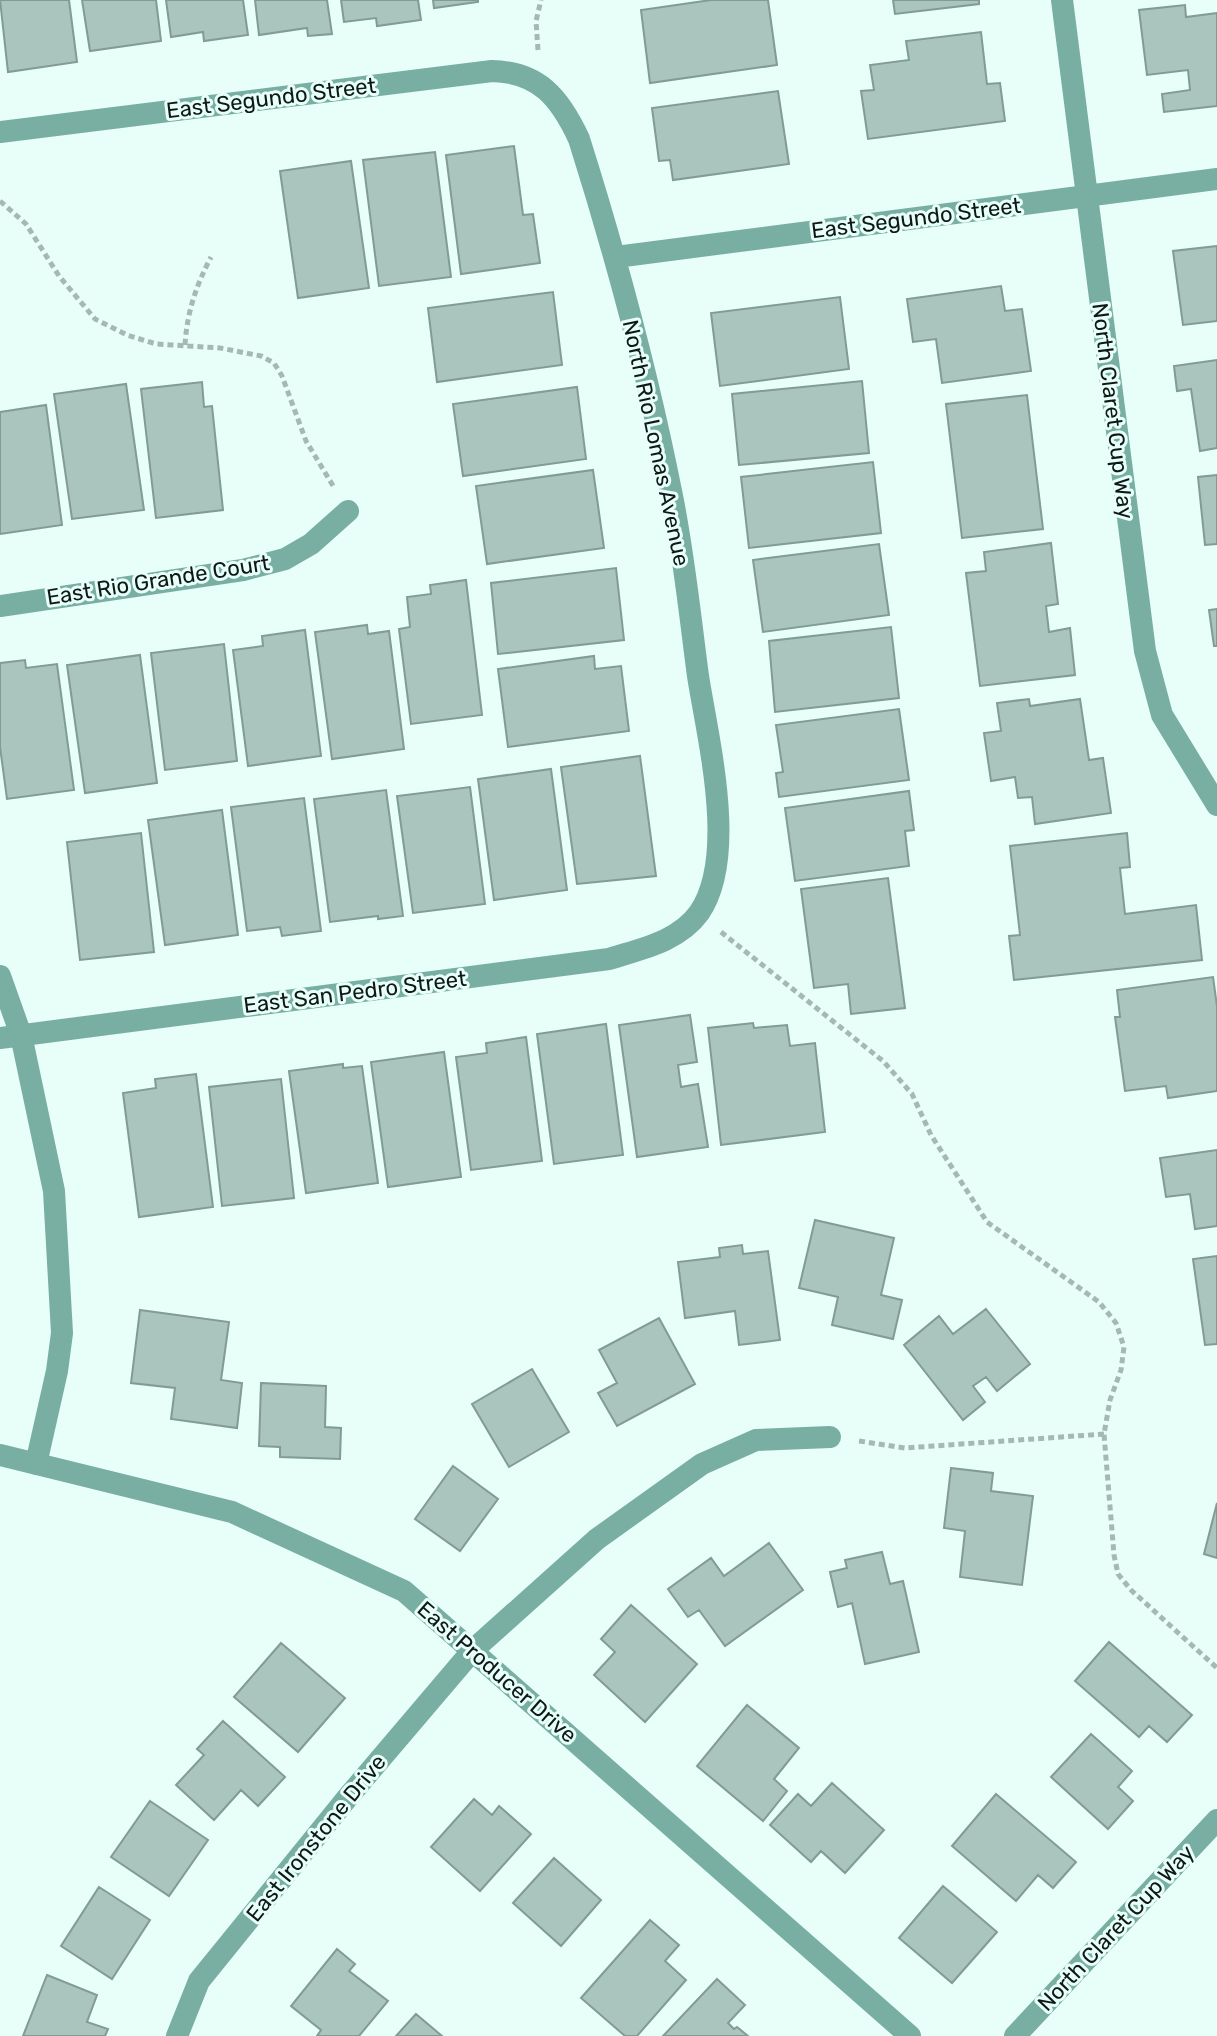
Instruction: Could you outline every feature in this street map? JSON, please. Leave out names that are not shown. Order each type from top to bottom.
[{"type":"street","name":"North Claret Cup Way","points":[[1062,0],[1145,651],[1162,715],[1217,805]]},
{"type":"street","name":"East Segundo Street","points":[[0,132],[482,72],[509,72],[540,83]]},
{"type":"street","name":"North Rio Lomas Avenue","points":[[540,83],[571,122],[579,139],[616,257],[672,497],[715,787],[719,841],[713,882],[698,913]]},
{"type":"street","name":"East Segundo Street","points":[[616,257],[1217,179]]},
{"type":"street","name":"East Rio Grande Court","points":[[0,606],[243,570],[285,559],[311,544],[348,511]]},
{"type":"street","name":"East San Pedro Street","points":[[10,1036],[609,959],[657,944],[678,933],[698,913]]},
{"type":"street","points":[[0,976],[10,1036],[54,1191],[62,1333],[57,1371],[36,1464]]},
{"type":"street","name":"East Ironstone Drive","points":[[177,2036],[199,1981],[348,1797],[473,1650],[597,1539],[702,1464],[756,1440],[830,1437]]},
{"type":"street","name":"East Producer Drive","points":[[0,1455],[232,1512],[404,1591],[910,2036]]},
{"type":"street","name":"North Claret Cup Way","points":[[1015,2036],[1217,1820]]},
{"type":"path","points":[[540,83],[536,21],[541,0]]},
{"type":"path","points":[[0,201],[26,224],[59,276],[95,319],[127,335],[156,344],[220,348],[261,356],[274,363],[282,376],[306,441],[348,511]]},
{"type":"path","points":[[185,345],[190,306],[211,257]]},
{"type":"path","points":[[698,913],[883,1061],[912,1094],[931,1135],[987,1222],[1099,1302],[1116,1323],[1124,1347],[1104,1434],[1118,1574],[1131,1590],[1217,1668]]},
{"type":"path","points":[[830,1437],[905,1448],[1104,1434]]},
{"type":"building","points":[[0,0],[69,0],[77,62],[8,72]]},
{"type":"building","points":[[82,0],[156,0],[161,41],[90,51]]},
{"type":"building","points":[[166,0],[243,0],[248,35],[204,41],[203,32],[171,37]]},
{"type":"building","points":[[255,0],[327,0],[332,34],[308,36],[307,28],[259,35]]},
{"type":"building","points":[[341,0],[418,0],[421,20],[377,26],[376,18],[344,22]]},
{"type":"building","points":[[433,0],[478,0],[478,2],[434,8]]},
{"type":"building","points":[[711,0],[768,0],[777,65],[650,83],[641,10]]},
{"type":"building","points":[[893,0],[979,0],[979,4],[895,14]]},
{"type":"building","points":[[1185,5],[1186,17],[1217,13],[1217,106],[1164,112],[1162,94],[1190,90],[1188,70],[1147,75],[1139,10]]},
{"type":"building","points":[[981,32],[987,84],[1000,83],[1005,121],[868,139],[861,91],[874,90],[870,65],[909,60],[906,41]]},
{"type":"building","points":[[778,91],[789,164],[673,180],[670,160],[659,161],[652,108]]},
{"type":"building","points":[[514,146],[523,215],[533,214],[540,263],[461,274],[446,155]]},
{"type":"building","points":[[435,152],[451,277],[379,286],[363,160]]},
{"type":"building","points":[[351,161],[369,288],[298,298],[280,171]]},
{"type":"building","points":[[1217,246],[1217,321],[1183,325],[1173,251]]},
{"type":"building","points":[[1001,286],[1005,311],[1022,309],[1031,371],[942,383],[936,339],[913,342],[907,299]]},
{"type":"building","points":[[553,292],[562,365],[437,382],[428,308]]},
{"type":"building","points":[[840,297],[849,369],[720,386],[711,313]]},
{"type":"building","points":[[1217,360],[1217,448],[1200,451],[1191,389],[1177,391],[1174,366]]},
{"type":"building","points":[[862,381],[869,453],[739,465],[732,394]]},
{"type":"building","points":[[202,382],[204,407],[212,406],[223,510],[156,518],[141,389]]},
{"type":"building","points":[[126,384],[144,510],[72,519],[54,394]]},
{"type":"building","points":[[577,387],[586,459],[463,476],[453,404]]},
{"type":"building","points":[[1027,395],[1043,529],[962,538],[946,404]]},
{"type":"building","points":[[46,405],[62,525],[0,534],[0,412]]},
{"type":"building","points":[[873,462],[881,533],[749,548],[741,477]]},
{"type":"building","points":[[593,470],[604,548],[487,564],[476,486]]},
{"type":"building","points":[[1217,475],[1217,544],[1205,545],[1198,477]]},
{"type":"building","points":[[1051,543],[1058,604],[1046,606],[1049,632],[1070,628],[1075,675],[980,686],[966,573],[986,571],[984,552]]},
{"type":"building","points":[[879,544],[889,615],[763,632],[753,560]]},
{"type":"building","points":[[616,568],[624,640],[498,654],[491,583]]},
{"type":"building","points":[[466,580],[482,715],[411,724],[399,629],[410,627],[407,597],[431,594],[430,585]]},
{"type":"building","points":[[1217,609],[1217,646],[1214,646],[1209,610]]},
{"type":"building","points":[[367,625],[368,634],[389,631],[404,749],[332,759],[315,632]]},
{"type":"building","points":[[891,627],[899,698],[775,712],[769,641]]},
{"type":"building","points":[[305,630],[321,756],[248,766],[233,650],[263,646],[262,636]]},
{"type":"building","points":[[224,644],[237,761],[165,770],[151,653]]},
{"type":"building","points":[[140,655],[157,783],[85,793],[67,665]]},
{"type":"building","points":[[594,656],[595,669],[621,666],[629,731],[508,747],[498,669]]},
{"type":"building","points":[[25,660],[26,668],[57,664],[74,790],[7,799],[0,747],[0,663]]},
{"type":"building","points":[[1029,699],[1030,706],[1080,699],[1089,760],[1103,758],[1111,813],[1035,824],[1032,797],[1018,798],[1015,777],[991,781],[984,733],[1001,731],[997,703]]},
{"type":"building","points":[[899,709],[909,780],[779,797],[776,773],[783,772],[776,725]]},
{"type":"building","points":[[640,756],[656,876],[577,884],[561,767]]},
{"type":"building","points":[[551,769],[567,890],[494,900],[478,779]]},
{"type":"building","points":[[470,787],[485,904],[413,913],[397,796]]},
{"type":"building","points":[[386,790],[403,916],[330,922],[314,799]]},
{"type":"building","points":[[909,791],[914,830],[905,831],[909,866],[795,881],[785,808]]},
{"type":"building","points":[[304,798],[321,931],[282,936],[280,927],[247,931],[231,807]]},
{"type":"building","points":[[222,810],[238,935],[165,945],[148,820]]},
{"type":"building","points":[[141,833],[154,952],[80,960],[67,842]]},
{"type":"building","points":[[1127,833],[1130,867],[1120,868],[1125,914],[1196,905],[1202,960],[1014,980],[1009,936],[1020,935],[1010,846]]},
{"type":"building","points":[[888,878],[905,1008],[851,1014],[848,984],[814,988],[801,889]]},
{"type":"building","points":[[1213,977],[1217,1006],[1217,1091],[1168,1098],[1166,1086],[1125,1091],[1115,1017],[1120,1017],[1117,990]]},
{"type":"building","points":[[690,1015],[697,1062],[678,1065],[681,1087],[698,1084],[708,1147],[637,1157],[619,1025]]},
{"type":"building","points":[[753,1023],[754,1028],[787,1025],[790,1046],[815,1043],[825,1132],[721,1145],[708,1028]]},
{"type":"building","points":[[606,1024],[623,1155],[554,1164],[537,1034]]},
{"type":"building","points":[[526,1037],[542,1161],[471,1170],[456,1057],[487,1053],[486,1043]]},
{"type":"building","points":[[444,1052],[461,1177],[388,1187],[371,1062]]},
{"type":"building","points":[[343,1064],[343,1068],[362,1066],[378,1183],[306,1193],[289,1071]]},
{"type":"building","points":[[196,1074],[213,1207],[139,1217],[123,1093],[156,1088],[155,1079]]},
{"type":"building","points":[[281,1079],[294,1198],[222,1206],[209,1087]]},
{"type":"building","points":[[1217,1150],[1217,1226],[1195,1229],[1190,1194],[1166,1197],[1160,1158]]},
{"type":"building","points":[[815,1220],[894,1238],[881,1295],[902,1300],[893,1339],[832,1325],[838,1297],[799,1288]]},
{"type":"building","points":[[742,1245],[743,1254],[768,1251],[780,1340],[739,1345],[735,1311],[685,1318],[678,1262],[720,1257],[719,1248]]},
{"type":"building","points":[[1217,1256],[1217,1344],[1205,1345],[1193,1259]]},
{"type":"building","points":[[986,1309],[1030,1364],[997,1391],[986,1377],[973,1386],[985,1402],[963,1420],[904,1345],[939,1316],[953,1334]]},
{"type":"building","points":[[140,1310],[229,1322],[221,1380],[242,1383],[237,1428],[171,1419],[175,1388],[131,1383]]},
{"type":"building","points":[[659,1318],[695,1384],[617,1426],[598,1393],[617,1383],[599,1350]]},
{"type":"building","points":[[532,1369],[569,1432],[509,1467],[472,1404]]},
{"type":"building","points":[[261,1383],[326,1386],[325,1427],[341,1428],[340,1459],[280,1457],[280,1447],[259,1446]]},
{"type":"building","points":[[453,1466],[498,1499],[460,1551],[415,1519]]},
{"type":"building","points":[[951,1468],[993,1473],[991,1491],[1033,1496],[1022,1585],[960,1577],[965,1531],[944,1528]]},
{"type":"building","points":[[1217,1503],[1217,1558],[1204,1554]]},
{"type":"building","points":[[769,1543],[803,1590],[725,1646],[699,1610],[688,1617],[668,1589],[711,1558],[724,1576]]},
{"type":"building","points":[[882,1552],[890,1584],[903,1581],[919,1652],[865,1664],[852,1603],[838,1607],[830,1572],[847,1568],[845,1560]]},
{"type":"building","points":[[631,1605],[697,1664],[645,1722],[594,1675],[615,1652],[601,1639]]},
{"type":"building","points":[[1109,1642],[1192,1715],[1167,1742],[1149,1726],[1139,1737],[1075,1681]]},
{"type":"building","points":[[281,1643],[345,1698],[298,1752],[234,1697]]},
{"type":"building","points":[[747,1705],[799,1748],[774,1779],[787,1791],[763,1821],[697,1766]]},
{"type":"building","points":[[223,1721],[285,1777],[258,1806],[241,1790],[214,1820],[176,1785],[204,1755],[197,1749]]},
{"type":"building","points":[[1091,1734],[1132,1771],[1118,1787],[1133,1801],[1108,1829],[1051,1777]]},
{"type":"building","points":[[832,1783],[884,1830],[845,1873],[821,1851],[811,1862],[770,1825],[798,1794],[811,1806]]},
{"type":"building","points":[[996,1794],[1076,1862],[1053,1888],[1038,1875],[1016,1901],[952,1846]]},
{"type":"building","points":[[474,1799],[492,1815],[499,1806],[531,1834],[480,1891],[431,1847]]},
{"type":"building","points":[[150,1801],[208,1840],[169,1896],[111,1857]]},
{"type":"building","points":[[554,1858],[601,1900],[561,1946],[513,1903]]},
{"type":"building","points":[[943,1886],[997,1932],[952,1983],[899,1938]]},
{"type":"building","points":[[99,1887],[150,1920],[112,1979],[61,1946]]},
{"type":"building","points":[[650,1920],[679,1945],[665,1961],[686,1980],[637,2036],[625,2036],[581,1998]]},
{"type":"building","points":[[337,1949],[355,1964],[349,1971],[388,2001],[359,2036],[317,2036],[321,2030],[291,2006]]},
{"type":"building","points":[[47,1975],[97,1995],[87,2022],[108,2029],[105,2036],[23,2036]]},
{"type":"building","points":[[717,1979],[745,2005],[728,2023],[748,2036],[663,2036]]},
{"type":"building","points":[[416,2014],[442,2036],[396,2036]]}]
